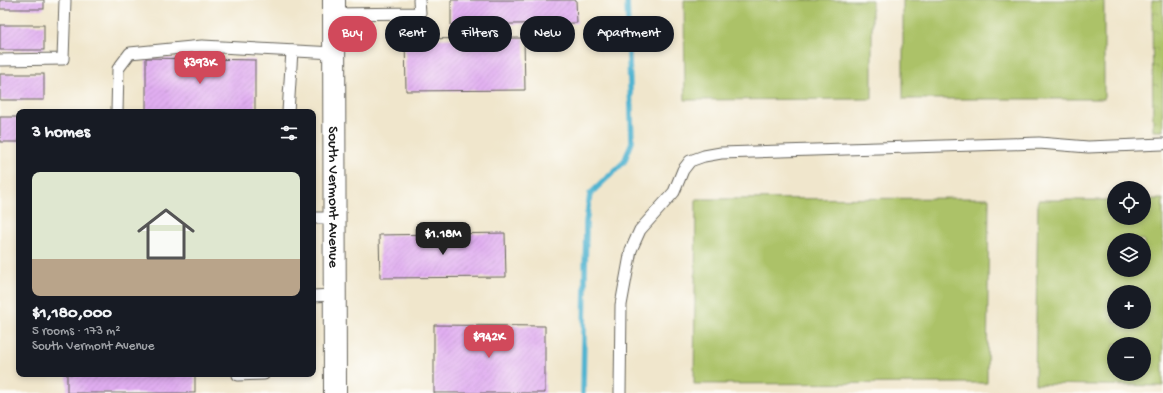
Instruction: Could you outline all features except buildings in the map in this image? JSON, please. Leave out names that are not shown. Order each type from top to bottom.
[{"type":"street","name":"South Vermont Avenue","points":[[334,7],[335,393]]},
{"type":"lane","points":[[0,60],[62,59],[65,0]]},
{"type":"lane","points":[[334,7],[420,13],[420,0]]},
{"type":"lane","points":[[117,109],[118,69],[130,53],[202,46],[334,53]]},
{"type":"lane","points":[[288,109],[292,51]]},
{"type":"lane","points":[[620,393],[621,305],[631,250],[640,230],[674,192],[683,170],[690,161],[721,153],[1039,143],[1088,147],[1163,144]]},
{"type":"lane","points":[[316,218],[335,218]]},
{"type":"lane","points":[[316,296],[335,295]]},
{"type":"green space","points":[[684,0],[872,0],[872,99],[685,100]]},
{"type":"green space","points":[[903,0],[1104,0],[1104,99],[903,99]]},
{"type":"green space","points":[[1152,0],[1163,0],[1163,131],[1153,131]]},
{"type":"green space","points":[[989,198],[987,383],[694,384],[696,199]]},
{"type":"green space","points":[[1151,199],[1163,199],[1163,386],[1035,384],[1038,200],[1107,200],[1107,225],[1151,225]]},
{"type":"waterway","points":[[583,393],[586,222],[590,194],[624,162],[632,142],[627,0]]}]
